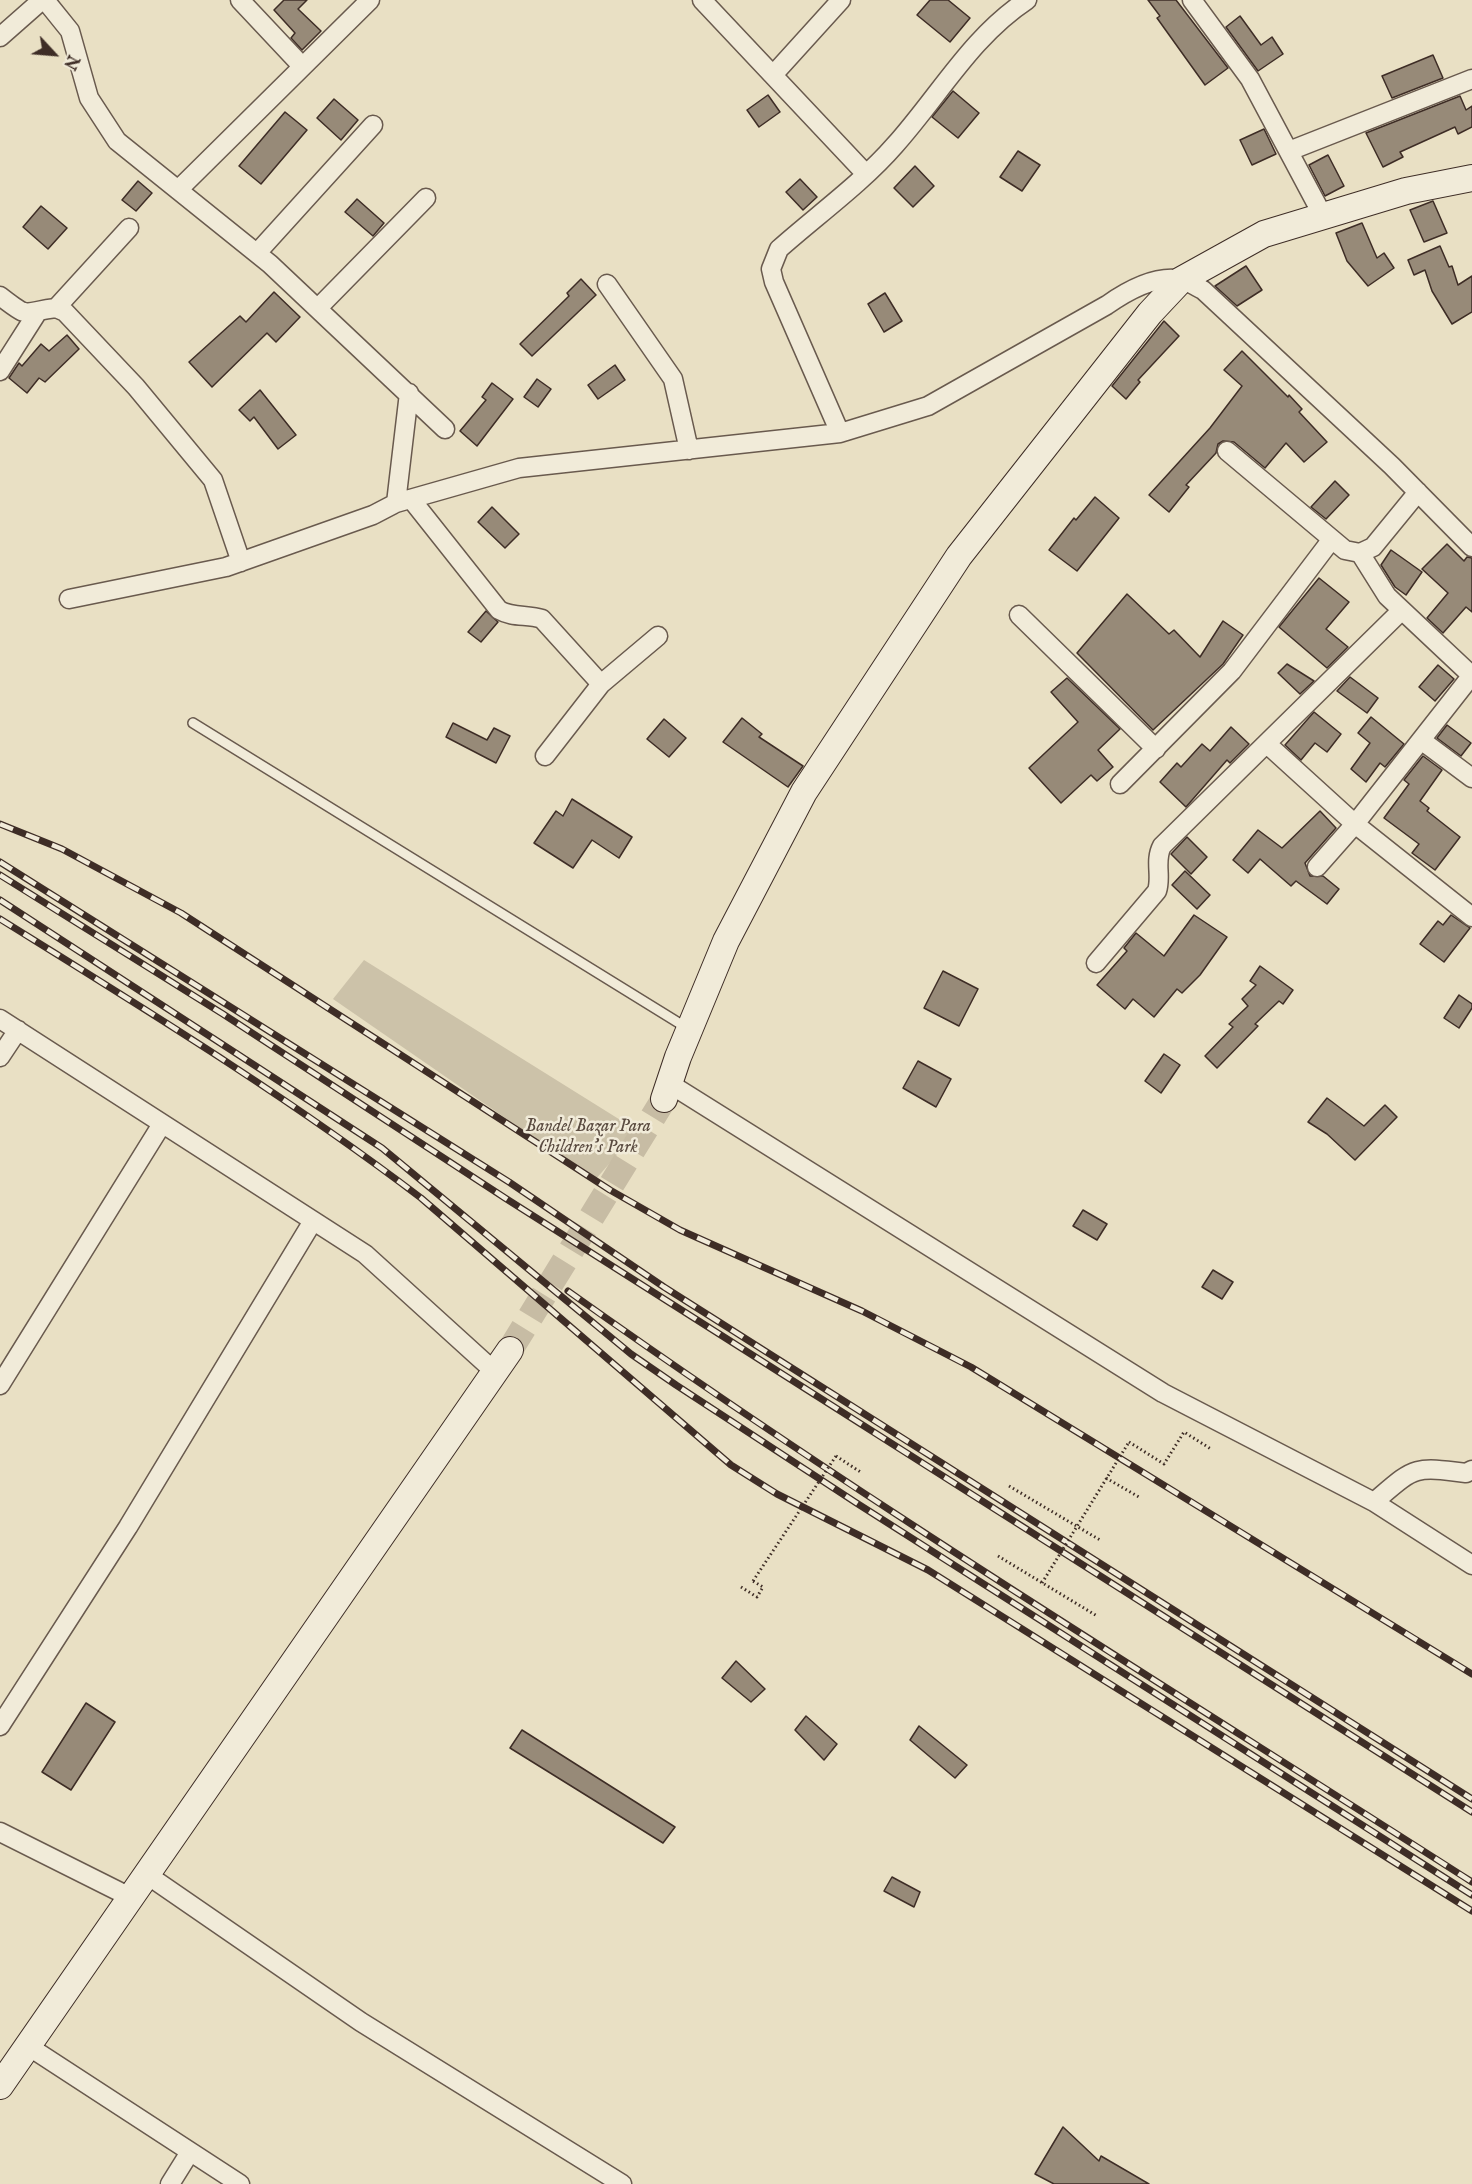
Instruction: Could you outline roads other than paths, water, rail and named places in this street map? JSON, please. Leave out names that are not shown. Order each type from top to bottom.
[{"type":"street","points":[[0,37],[44,0],[70,31],[89,98],[117,141],[257,253],[445,429]]},
{"type":"street","points":[[240,0],[302,66]]},
{"type":"street","points":[[178,190],[370,0]]},
{"type":"street","points":[[702,0],[865,174]]},
{"type":"street","points":[[773,75],[840,0]]},
{"type":"street","points":[[840,433],[774,282],[771,269],[779,249],[895,146],[972,48],[997,22],[1027,0]]},
{"type":"street","points":[[1192,0],[1250,79],[1323,216]]},
{"type":"street","points":[[1289,151],[1472,79]]},
{"type":"street","points":[[257,253],[373,125]]},
{"type":"street","points":[[1472,178],[1406,191],[1264,234],[1181,280],[1150,313],[946,576],[804,792],[726,941],[689,1029],[667,1091],[1163,1393],[1374,1502],[1472,1565]]},
{"type":"street","points":[[318,308],[426,198]]},
{"type":"street","points":[[0,296],[20,311],[31,315],[56,308],[129,228]]},
{"type":"street","points":[[69,599],[241,561],[374,515],[404,501],[519,468],[840,433],[928,406],[1107,305],[1129,290],[1153,283],[1181,280],[1203,290],[1470,540]]},
{"type":"street","points":[[607,284],[673,379],[689,450]]},
{"type":"street","points":[[56,308],[73,320],[136,387],[213,480],[241,561]]},
{"type":"street","points":[[0,371],[37,313]]},
{"type":"street","points":[[409,393],[404,501],[500,610],[509,615],[532,615],[542,619],[601,684]]},
{"type":"street","points":[[1227,451],[1345,550],[1360,553],[1373,547],[1418,492]]},
{"type":"street","points":[[1120,784],[1232,671],[1332,539]]},
{"type":"street","points":[[1317,867],[1355,824],[1472,675],[1387,596],[1360,553]]},
{"type":"street","points":[[1096,963],[1157,891],[1160,883],[1158,855],[1162,846],[1268,744],[1401,610]]},
{"type":"street","points":[[1019,615],[1156,749]]},
{"type":"street","points":[[545,756],[601,684],[658,636]]},
{"type":"street","points":[[1421,740],[1472,778]]},
{"type":"street","points":[[1268,744],[1355,824],[1472,917]]},
{"type":"street","points":[[0,1020],[365,1254],[495,1372]]},
{"type":"street","points":[[0,1057],[18,1030]]},
{"type":"street","points":[[0,1385],[162,1124]]},
{"type":"street","points":[[0,1726],[128,1527],[313,1221]]},
{"type":"street","points":[[0,2086],[510,1350]]},
{"type":"street","points":[[1374,1502],[1408,1473],[1426,1468],[1466,1473],[1472,1470]]},
{"type":"street","points":[[0,1832],[130,1897]]},
{"type":"street","points":[[146,1875],[361,2022],[622,2184]]},
{"type":"street","points":[[28,2046],[240,2184]]},
{"type":"street","points":[[170,2184],[190,2152]]},
{"type":"lane","points":[[193,723],[689,1029]]},
{"type":"tunnel","points":[[510,1350],[664,1099]]},
{"type":"railway","points":[[0,824],[62,849],[181,913],[610,1190],[680,1230],[862,1311],[971,1367],[1472,1674]]},
{"type":"railway","points":[[0,862],[509,1182],[664,1287],[1472,1799]]},
{"type":"railway","points":[[0,875],[223,1014],[505,1198],[1472,1812]]},
{"type":"railway","points":[[0,900],[382,1148],[631,1354],[676,1385],[858,1504],[1472,1895]]},
{"type":"railway","points":[[0,919],[267,1088],[421,1198],[731,1465],[777,1494],[928,1570],[1472,1911]]},
{"type":"railway","points":[[568,1291],[903,1519],[1472,1882]]},
{"type":"park label","name":"Bandel Bazar Para Children's Park","points":[[588,1137]]}]
